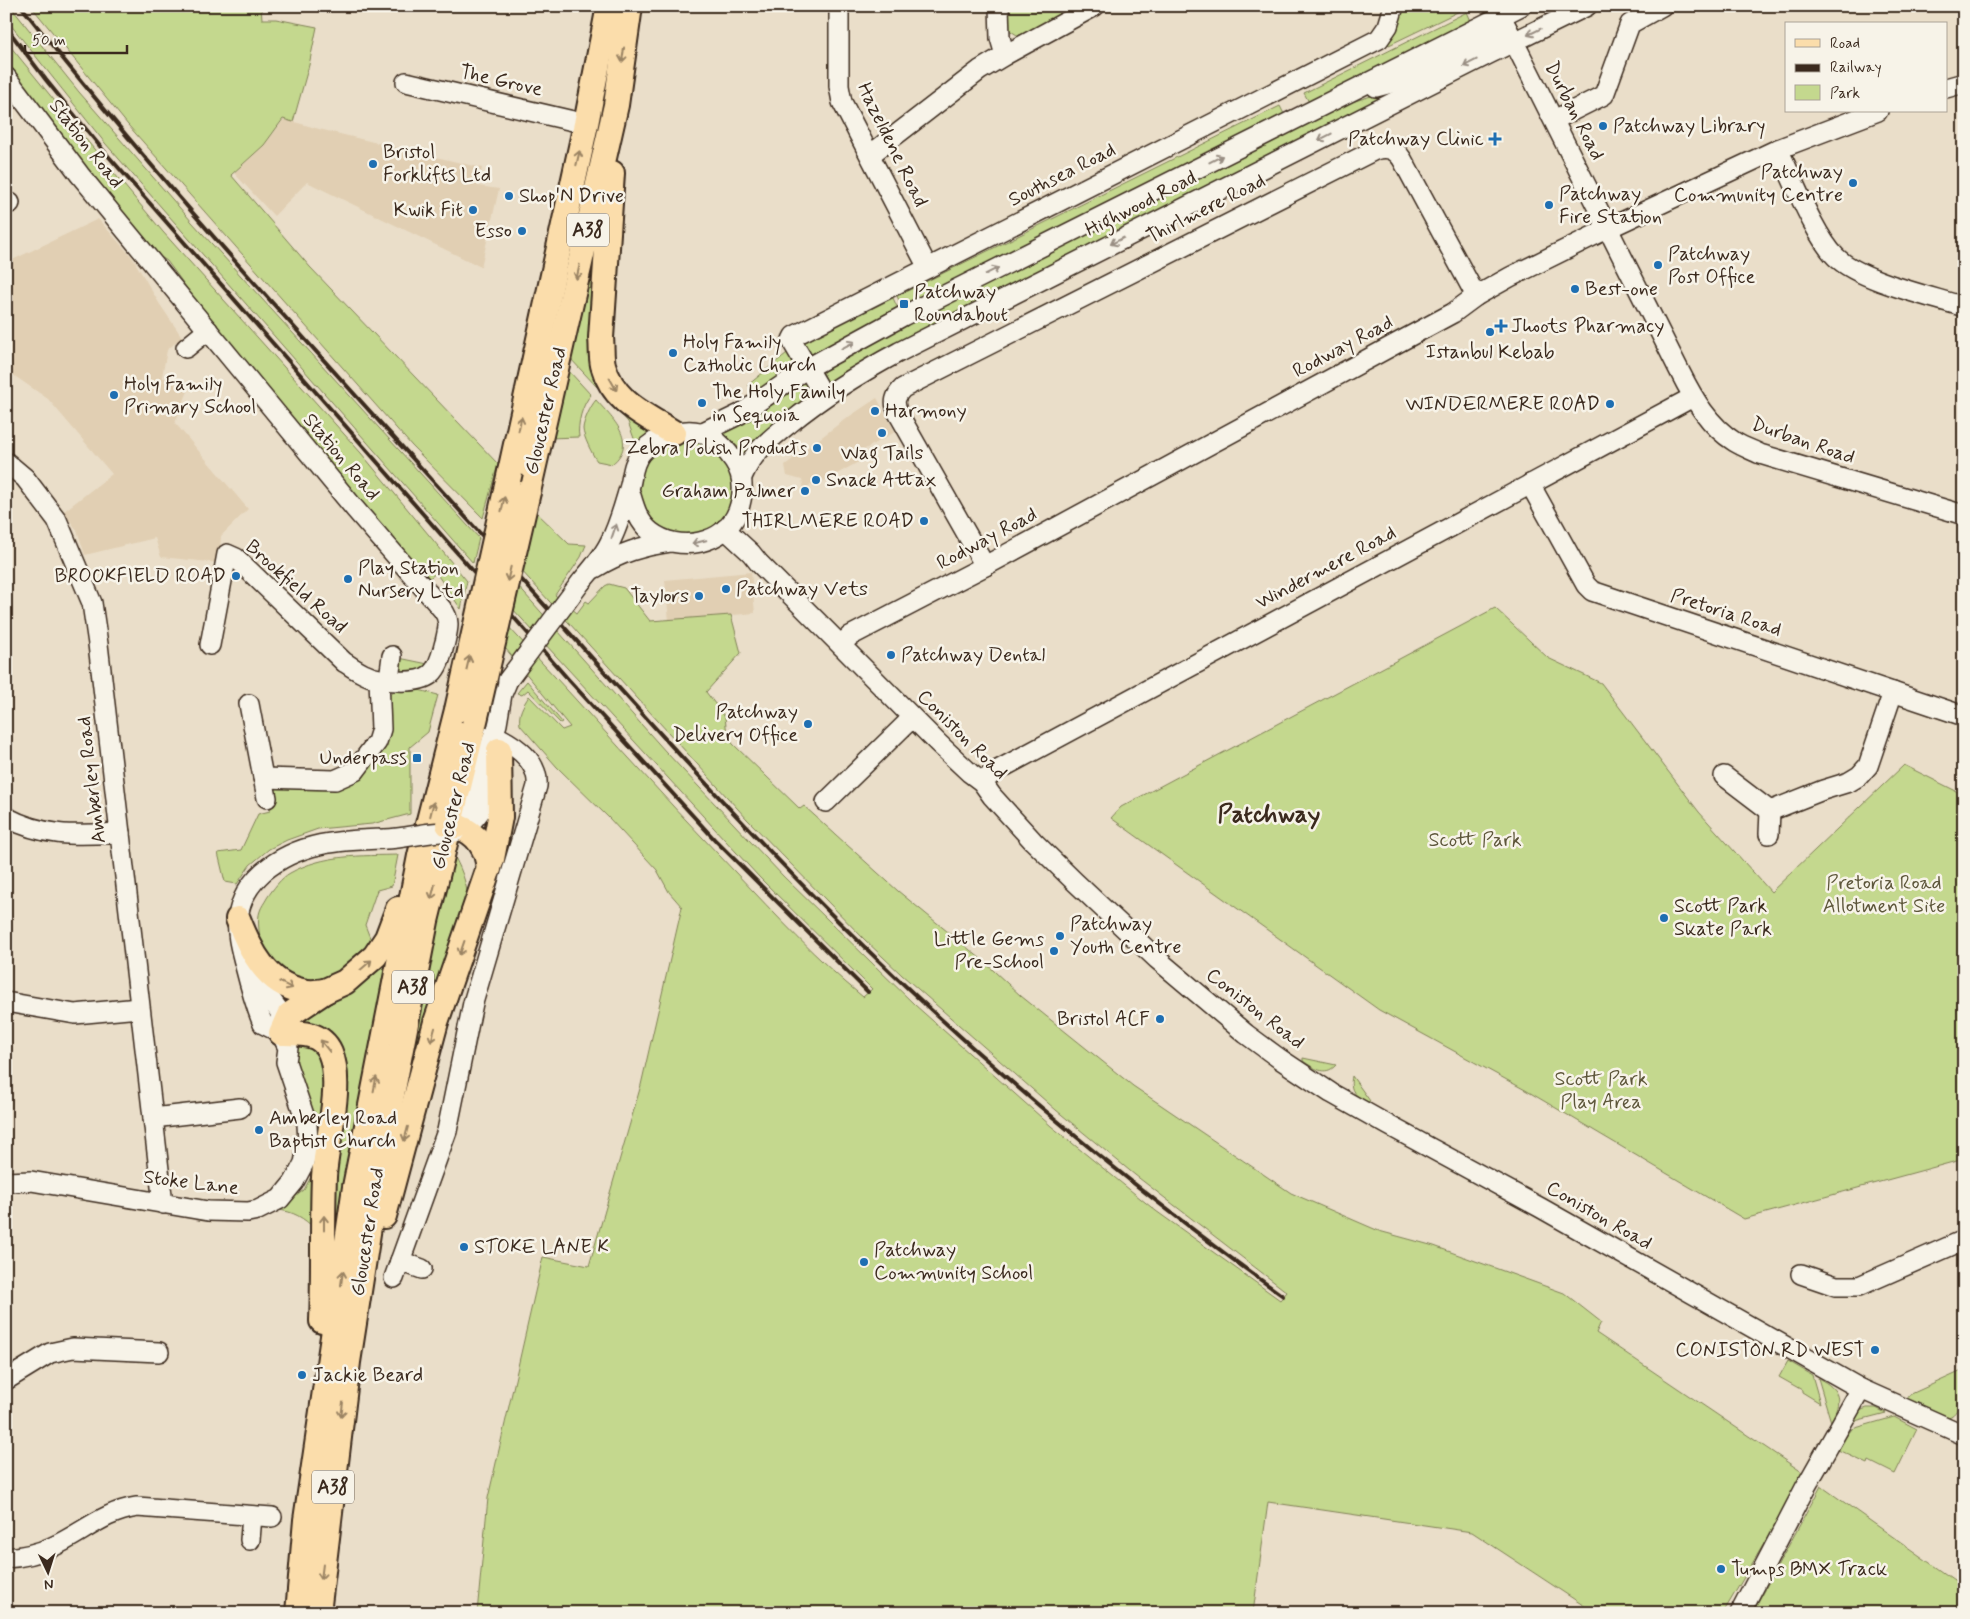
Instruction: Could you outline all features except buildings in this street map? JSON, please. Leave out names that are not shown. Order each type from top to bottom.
[{"type":"main road","name":"Gloucester Road","points":[[298,1613],[306,1520],[355,1187],[420,856],[489,740],[510,472],[586,124],[609,6]]},
{"type":"main road","name":"Gloucester Road","points":[[318,1613],[348,1362],[380,1156],[424,931],[489,740],[528,492],[616,105],[630,6]]},
{"type":"main road","points":[[616,105],[601,338],[604,365],[612,386],[628,406],[674,432]]},
{"type":"main road","points":[[348,1362],[434,1030],[490,869],[500,817],[489,740]]},
{"type":"main road","points":[[453,826],[475,836],[482,844],[488,856],[490,869]]},
{"type":"main road","points":[[319,1430],[324,1272],[324,1176],[333,1108],[334,1070],[330,1051],[321,1040],[312,1035],[281,1033],[289,1015],[325,991],[345,982],[376,956],[387,938],[420,856]]},
{"type":"main road","points":[[238,919],[245,938],[259,962],[270,975],[285,986],[303,992],[325,991]]},
{"type":"street","name":"Hazeldene Road","points":[[839,6],[839,86],[842,102],[928,268]]},
{"type":"street","points":[[999,6],[1000,38],[1005,55]]},
{"type":"street","points":[[870,155],[980,70],[1095,6]]},
{"type":"street","name":"Southsea Road","points":[[824,396],[806,369],[794,345],[792,340],[794,336],[1379,39],[1388,26],[1394,6]]},
{"type":"street","name":"Highwood Road","points":[[742,477],[749,461],[765,444],[824,396],[855,376],[1505,24],[1521,6]]},
{"type":"street","name":"Highwood Road","points":[[701,433],[740,414],[806,369],[903,316],[1342,96],[1505,24],[1587,6]]},
{"type":"street","points":[[1554,120],[1604,95],[1630,24],[1662,6]]},
{"type":"street","name":"Durban Road","points":[[1505,24],[1693,397],[1711,421],[1734,442],[1760,454],[1964,515]]},
{"type":"street","name":"Station Road","points":[[6,77],[80,174],[355,509],[442,609]]},
{"type":"street","name":"The Grove","points":[[406,82],[586,124]]},
{"type":"street","points":[[1948,87],[1964,82]]},
{"type":"street","name":"Rodway Road","points":[[841,645],[850,636],[985,566],[1453,313],[1476,296],[1609,228],[1778,149],[1875,112]]},
{"type":"street","name":"Thirlmere Road","points":[[985,566],[898,413],[895,399],[897,393],[903,388],[1375,150],[1385,147],[1394,150],[1402,159],[1476,296]]},
{"type":"street","points":[[1778,149],[1815,225],[1836,257],[1865,275],[1964,308]]},
{"type":"street","points":[[186,348],[208,330]]},
{"type":"street","name":"Windermere Road","points":[[982,782],[996,772],[1693,397]]},
{"type":"street","points":[[453,826],[478,783],[508,680],[610,543],[629,489],[632,470],[640,454],[652,442],[674,432],[682,431],[710,436],[725,450],[737,465],[742,477],[742,497],[737,514],[725,529],[708,540],[691,544],[670,542],[647,545],[616,556],[586,576]]},
{"type":"street","name":"Amberley Road","points":[[6,462],[25,478],[57,520],[92,603],[163,1204]]},
{"type":"street","name":"Pretoria Road","points":[[1530,484],[1586,585],[1592,591],[1964,716]]},
{"type":"street","points":[[629,489],[636,516],[650,532],[670,542]]},
{"type":"street","name":"Coniston Road","points":[[725,529],[752,553],[759,563],[912,718],[982,782],[992,796],[1033,840],[1157,959],[1246,1034],[1280,1059],[1331,1093],[1388,1126],[1541,1208],[1861,1389],[1918,1416],[1962,1429]]},
{"type":"street","name":"Brookfield Road","points":[[210,645],[227,554],[236,558],[344,662],[364,674],[384,679],[416,681],[432,673],[438,665],[449,628],[448,616],[442,609]]},
{"type":"street","points":[[263,778],[335,780],[355,771],[377,742],[381,729],[384,679],[392,656]]},
{"type":"street","points":[[1770,812],[1823,790],[1849,782],[1859,776],[1868,766],[1894,692]]},
{"type":"street","points":[[248,704],[261,723],[263,778],[267,798]]},
{"type":"street","points":[[826,802],[912,718]]},
{"type":"street","points":[[281,1033],[263,1024],[249,988],[240,949],[238,919],[244,896],[249,886],[276,861],[295,851],[336,841],[414,837],[473,821],[487,801],[489,740]]},
{"type":"street","name":"Gloucester Road","points":[[422,1269],[397,1270],[447,1131],[473,1003],[537,786],[538,776],[525,757],[489,740]]},
{"type":"street","points":[[1724,776],[1770,812]]},
{"type":"street","points":[[1769,834],[1770,812]]},
{"type":"street","points":[[6,817],[41,832],[84,835],[120,833]]},
{"type":"street","points":[[6,1002],[75,1014],[139,1008]]},
{"type":"street","name":"Stoke Lane","points":[[6,1182],[31,1181],[163,1204],[240,1214],[258,1210],[280,1200],[294,1182],[304,1162],[308,1143],[307,1124],[286,1062],[288,1048],[281,1033]]},
{"type":"street","points":[[153,1118],[240,1108]]},
{"type":"street","points":[[1802,1274],[1836,1286],[1859,1286],[1964,1240]]},
{"type":"street","points":[[6,1380],[50,1353],[72,1348],[159,1352]]},
{"type":"street","points":[[1740,1613],[1861,1389]]},
{"type":"street","points":[[6,1558],[18,1557],[52,1547],[98,1520],[121,1510],[138,1507],[272,1518]]},
{"type":"street","points":[[250,1540],[252,1516]]},
{"type":"shaded area","points":[[284,119],[482,168],[478,186],[499,189],[481,267],[307,182],[274,216],[234,173],[264,145]]},
{"type":"shaded area","name":"Holy Family Primary School","points":[[98,219],[132,257],[182,337],[167,350],[162,377],[188,391],[175,423],[248,509],[221,536],[219,563],[161,557],[155,538],[85,555],[77,530],[63,512],[112,474],[48,399],[6,370],[6,263]]},
{"type":"shaded area","points":[[877,398],[895,432],[860,452],[864,459],[824,481],[822,478],[804,489],[802,480],[787,476],[785,465],[844,420]]},
{"type":"shaded area","points":[[751,572],[755,613],[669,621],[665,580]]},
{"type":"green space","points":[[6,6],[10,6],[79,92],[192,222],[479,538],[473,563],[105,143],[6,19]]},
{"type":"green space","points":[[31,6],[261,6],[262,19],[276,19],[317,27],[309,65],[293,122],[283,119],[264,145],[231,175],[310,267],[498,464],[483,518],[412,446],[128,125]]},
{"type":"green space","points":[[1003,6],[1081,6],[1026,35],[1017,35],[1006,28]]},
{"type":"green space","points":[[1402,6],[1470,6],[1389,45],[1387,41]]},
{"type":"green space","points":[[1467,12],[1472,23],[1310,104],[1304,93]]},
{"type":"green space","points":[[6,41],[163,232],[361,453],[467,581],[461,609],[436,573],[426,581],[208,317],[167,261],[153,252],[6,67]]},
{"type":"green space","points":[[1403,86],[1404,90],[830,382],[827,381],[822,370],[852,349],[1336,107]]},
{"type":"green space","points":[[1280,106],[1285,116],[902,307],[897,296]]},
{"type":"green space","points":[[596,246],[603,384],[597,387],[569,357]]},
{"type":"green space","points":[[893,298],[898,309],[810,355],[798,346]]},
{"type":"green space","points":[[787,353],[795,365],[756,392],[748,385]]},
{"type":"green space","points":[[568,370],[591,395],[581,415],[579,437],[549,438]]},
{"type":"green space","points":[[806,380],[813,394],[766,430],[745,457],[738,447],[720,431]]},
{"type":"green space","points":[[604,395],[651,430],[636,444],[628,422]]},
{"type":"green space","points":[[596,400],[615,422],[623,439],[620,456],[612,464],[597,461],[588,446],[583,432],[586,418]]},
{"type":"green space","points":[[686,441],[704,445],[719,455],[729,470],[733,488],[729,506],[719,521],[704,531],[686,535],[668,531],[653,521],[643,506],[639,488],[643,470],[653,455],[668,445]]},
{"type":"green space","points":[[534,510],[569,544],[586,545],[581,557],[555,595],[577,613],[586,601],[589,603],[609,584],[624,588],[650,621],[731,615],[741,653],[706,692],[725,717],[727,735],[733,744],[800,809],[804,806],[898,891],[981,959],[1021,996],[1133,1086],[1291,1193],[1379,1231],[1434,1246],[1564,1293],[1601,1322],[1596,1333],[1805,1474],[1723,1613],[1595,1613],[1472,1532],[1268,1502],[1253,1613],[477,1613],[488,1498],[543,1257],[589,1266],[641,1085],[682,907],[669,892],[657,870],[609,818],[557,767],[520,725],[520,713],[529,696],[562,730],[570,727],[501,643],[506,624],[677,811],[797,937],[863,997],[872,989],[759,877],[511,607],[516,584],[666,752],[783,876],[915,1005],[1051,1126],[1156,1211],[1280,1300],[1287,1292],[1135,1175],[1056,1110],[902,975],[864,939],[747,819],[520,569]]},
{"type":"green space","name":"Scott Park","points":[[1495,608],[1548,658],[1601,683],[1699,812],[1771,892],[1904,765],[1964,795],[1964,1159],[1744,1219],[1527,1091],[1379,1010],[1111,818],[1121,807]]},
{"type":"green space","points":[[399,658],[428,664],[415,671],[401,671],[398,668]]},
{"type":"green space","points":[[527,681],[562,722],[560,723],[528,690],[522,695],[517,693]]},
{"type":"green space","points":[[407,687],[438,695],[428,732],[410,747],[410,814],[372,824],[318,829],[287,840],[269,849],[250,865],[237,884],[225,882],[218,853],[241,850],[258,814],[270,811],[273,787],[358,777],[375,761],[386,742],[386,698],[397,688]]},
{"type":"green space","points":[[452,852],[463,874],[468,899],[413,1059],[394,1123]]},
{"type":"green space","points":[[398,855],[392,886],[377,890],[365,925],[372,943],[356,965],[340,974],[312,980],[286,974],[275,966],[267,955],[261,941],[259,918],[267,898],[283,878],[303,867],[329,859]]},
{"type":"green space","points":[[389,944],[330,1264],[338,1063],[296,1025],[305,1009]]},
{"type":"green space","points":[[312,1041],[329,1072],[315,1229],[298,1216],[277,1210],[304,1190],[313,1173],[318,1144],[317,1124],[294,1056],[300,1046]]},
{"type":"green space","points":[[1303,1058],[1336,1065],[1332,1069],[1324,1071],[1311,1066],[1303,1061]]},
{"type":"green space","points":[[1352,1076],[1370,1101],[1363,1100],[1356,1095],[1351,1086]]},
{"type":"green space","points":[[1788,1361],[1812,1375],[1820,1403],[1779,1377]]},
{"type":"green space","points":[[1964,1370],[1962,1397],[1953,1415],[1948,1417],[1907,1404],[1909,1395]]},
{"type":"green space","points":[[1818,1378],[1826,1382],[1835,1391],[1837,1396],[1837,1408],[1831,1422]]},
{"type":"green space","points":[[1867,1408],[1876,1408],[1886,1413],[1851,1422],[1859,1411]]},
{"type":"green space","points":[[1894,1417],[1917,1429],[1895,1474],[1869,1461],[1868,1464],[1838,1450],[1852,1429]]},
{"type":"green space","points":[[1821,1486],[1964,1587],[1964,1613],[1752,1613]]},
{"type":"railway","points":[[21,6],[74,73],[240,267],[651,724],[791,873],[891,972],[998,1070],[1110,1164],[1224,1253],[1283,1296]]},
{"type":"railway","points":[[6,27],[103,150],[568,679],[716,841],[868,992]]},
{"type":"place","name":"Patchway Library","points":[[1603,126]]},
{"type":"place","name":"Patchway Clinic","points":[[1495,139]]},
{"type":"place","name":"Bristol Forklifts Ltd","points":[[373,164]]},
{"type":"place","name":"Patchway Community Centre","points":[[1853,183]]},
{"type":"place","name":"Shop'N Drive","points":[[509,196]]},
{"type":"place","name":"Patchway Fire Station","points":[[1549,205]]},
{"type":"place","name":"Kwik Fit","points":[[473,210]]},
{"type":"place","name":"Esso","points":[[522,231]]},
{"type":"place","name":"Patchway Post Office","points":[[1658,265]]},
{"type":"place","name":"Best-one","points":[[1575,289]]},
{"type":"place","name":"Patchway Roundabout","points":[[904,304]]},
{"type":"place","name":"Jhoots Pharmacy","points":[[1501,326]]},
{"type":"place","name":"Istanbul Kebab","points":[[1490,332]]},
{"type":"place","name":"Holy Family Catholic Church","points":[[673,353]]},
{"type":"place","name":"Holy Family Primary School","points":[[114,395]]},
{"type":"place","name":"The Holy Family in Sequoia","points":[[702,403]]},
{"type":"place","name":"WINDERMERE ROAD","points":[[1610,404]]},
{"type":"place","name":"Harmony","points":[[875,411]]},
{"type":"place","name":"Wag Tails","points":[[882,433]]},
{"type":"place","name":"Zebra Polish Products","points":[[817,448]]},
{"type":"place","name":"Snack Attax","points":[[816,480]]},
{"type":"place","name":"Graham Palmer","points":[[805,491]]},
{"type":"place","name":"THIRLMERE ROAD","points":[[924,521]]},
{"type":"place","name":"BROOKFIELD ROAD","points":[[236,576]]},
{"type":"place","name":"Play Station Nursery Ltd","points":[[348,579]]},
{"type":"place","name":"Patchway Vets","points":[[726,589]]},
{"type":"place","name":"Taylors","points":[[699,596]]},
{"type":"place","name":"Patchway Dental","points":[[891,655]]},
{"type":"place","name":"Patchway Delivery Office","points":[[808,724]]},
{"type":"place","name":"Underpass","points":[[417,758]]},
{"type":"place","name":"Scott Park Skate Park","points":[[1664,918]]},
{"type":"place","name":"Patchway Youth Centre","points":[[1060,936]]},
{"type":"place","name":"Little Gems Pre-School","points":[[1054,951]]},
{"type":"place","name":"Bristol ACF","points":[[1160,1019]]},
{"type":"place","name":"Amberley Road Baptist Church","points":[[259,1130]]},
{"type":"place","name":"STOKE LANE K","points":[[464,1247]]},
{"type":"place","name":"Patchway Community School","points":[[864,1262]]},
{"type":"place","name":"CONISTON RD WEST","points":[[1875,1350]]},
{"type":"place","name":"Jackie Beard","points":[[302,1375]]},
{"type":"place","name":"Tumps BMX Track","points":[[1721,1569]]},
{"type":"district","name":"Patchway","points":[[1269,815]]},
{"type":"park label","name":"Pretoria Road Allotment Site","points":[[1884,894]]},
{"type":"park label","name":"Scott Park Play Area","points":[[1601,1090]]}]
